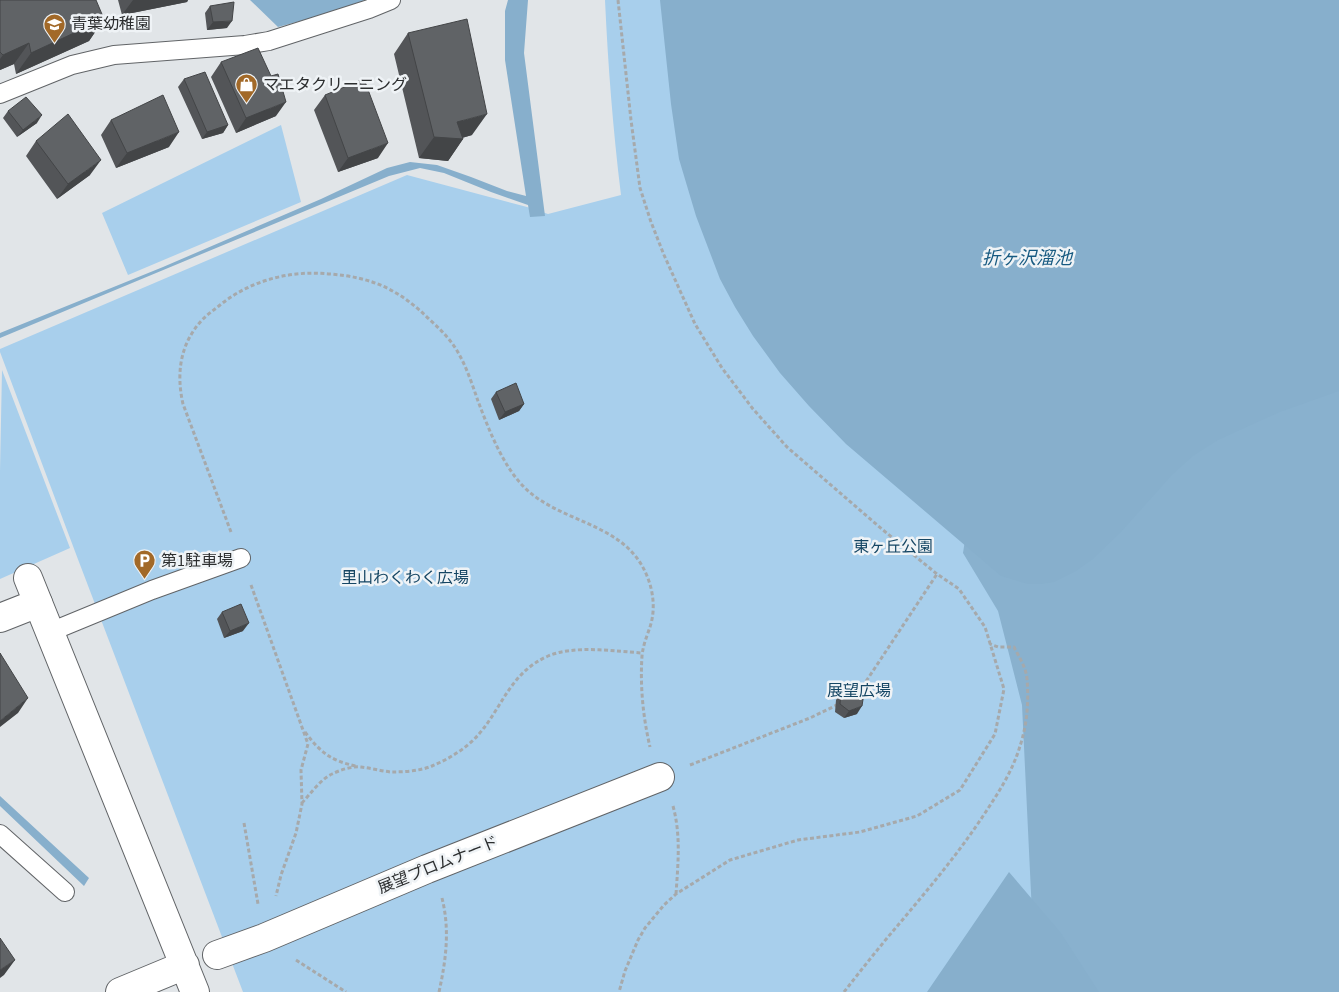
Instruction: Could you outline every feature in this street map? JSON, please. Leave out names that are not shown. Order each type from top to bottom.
[{"type":"street","points":[[28,578],[195,992]]},
{"type":"street","points":[[0,618],[38,603]]},
{"type":"street","name":"展望プロムナード","points":[[217,955],[264,938],[426,869],[660,777]]},
{"type":"street","points":[[120,992],[185,965]]},
{"type":"lane","points":[[0,94],[72,65],[114,55],[246,45],[268,41],[391,0]]},
{"type":"lane","points":[[50,632],[152,590],[241,558]]},
{"type":"lane","points":[[0,834],[65,892]]},
{"type":"path","points":[[618,0],[640,188],[664,255],[695,324],[722,368],[753,409],[787,447],[938,574],[959,589],[985,628],[1004,689],[995,734],[960,790],[917,816],[860,832],[798,840],[730,860],[676,894],[664,905],[645,928],[638,940],[625,971],[619,992]]},
{"type":"path","points":[[264,938],[281,875],[296,832],[302,804],[301,770],[308,744],[223,508],[203,458],[182,397],[180,374],[184,350],[189,338],[204,317],[225,301],[251,286],[289,275],[316,273],[366,279],[390,289],[412,302],[457,351],[488,428],[516,478],[526,489],[549,506],[603,530],[617,539],[641,563],[651,590],[653,602],[653,614],[642,653],[641,682],[646,730],[660,777],[673,807],[678,829],[679,851],[676,894]]},
{"type":"path","points":[[857,695],[938,574]]},
{"type":"path","points":[[844,992],[897,926],[934,884],[970,837],[997,796],[1020,748],[1027,708],[1027,677],[1014,647],[998,647],[990,644]]},
{"type":"path","points":[[302,728],[323,752],[335,760],[359,767],[390,772],[431,766],[466,747],[480,734],[507,691],[518,678],[526,669],[549,656],[585,650],[642,653]]},
{"type":"path","points":[[660,777],[810,718],[842,702]]},
{"type":"path","points":[[302,804],[330,774],[359,767]]},
{"type":"path","points":[[244,823],[264,938],[346,992]]},
{"type":"path","points":[[426,869],[442,897],[446,912],[447,946],[439,992]]},
{"type":"green space","name":"東ヶ丘公園","points":[[605,0],[1339,0],[1339,992],[243,992],[0,349],[407,175],[548,214],[621,195],[611,98]]},
{"type":"green space","points":[[281,125],[301,202],[128,275],[102,213]]},
{"type":"green space","points":[[2,370],[70,548],[0,579],[0,471]]},
{"type":"shaded area","points":[[250,0],[365,0],[349,8],[278,27]]},
{"type":"shaded area","points":[[1339,351],[1339,992],[1047,992],[1035,976],[1022,705],[998,611],[963,553],[972,495]]},
{"type":"water","points":[[508,0],[528,0],[524,53],[545,216],[530,217],[528,205],[444,173],[420,168],[389,176],[0,338],[0,333],[163,267],[321,199],[387,168],[410,162],[437,165],[507,191],[526,196],[505,60],[505,11]]},
{"type":"water","name":"折ヶ沢溜池","points":[[660,0],[1339,0],[1339,391],[1280,412],[1218,440],[1193,456],[1172,475],[1121,532],[1093,559],[1076,571],[1054,582],[1041,584],[1028,584],[1001,576],[846,444],[780,373],[735,307],[720,279],[696,216],[679,159]]},
{"type":"water","points":[[0,796],[89,878],[84,886],[0,806]]},
{"type":"water","points":[[1009,872],[1061,933],[1099,992],[927,992]]},
{"type":"building","points":[[0,0],[96,0],[104,19],[31,53],[29,43],[3,55],[0,52]]},
{"type":"building","points":[[234,2],[232,21],[213,22],[210,6]]},
{"type":"building","points":[[467,19],[487,114],[457,122],[463,139],[434,137],[408,33]]},
{"type":"building","points":[[258,48],[271,76],[278,74],[286,102],[246,118],[221,62]]},
{"type":"building","points":[[205,72],[228,125],[207,132],[184,79]]},
{"type":"building","points":[[364,79],[388,143],[348,158],[325,95]]},
{"type":"building","points":[[163,95],[179,132],[127,153],[111,120]]},
{"type":"building","points":[[26,97],[42,115],[23,130],[8,111]]},
{"type":"building","points":[[68,114],[101,160],[68,184],[36,141]]},
{"type":"building","points":[[516,383],[524,404],[505,412],[496,392]]},
{"type":"building","points":[[241,604],[249,623],[230,631],[222,612]]},
{"type":"building","points":[[0,653],[28,698],[0,721]]},
{"type":"building","points":[[854,687],[864,693],[862,706],[849,711],[840,704],[841,693]]},
{"type":"building","points":[[0,938],[15,960],[0,970]]},
{"type":"place","name":"青葉幼稚園","points":[[55,43]]},
{"type":"place","name":"マエタクリーニング","points":[[247,104]]},
{"type":"place","name":"第1駐車場","points":[[145,580]]},
{"type":"park label","name":"里山わくわく広場","points":[[405,578]]},
{"type":"park label","name":"展望広場","points":[[859,691]]}]
